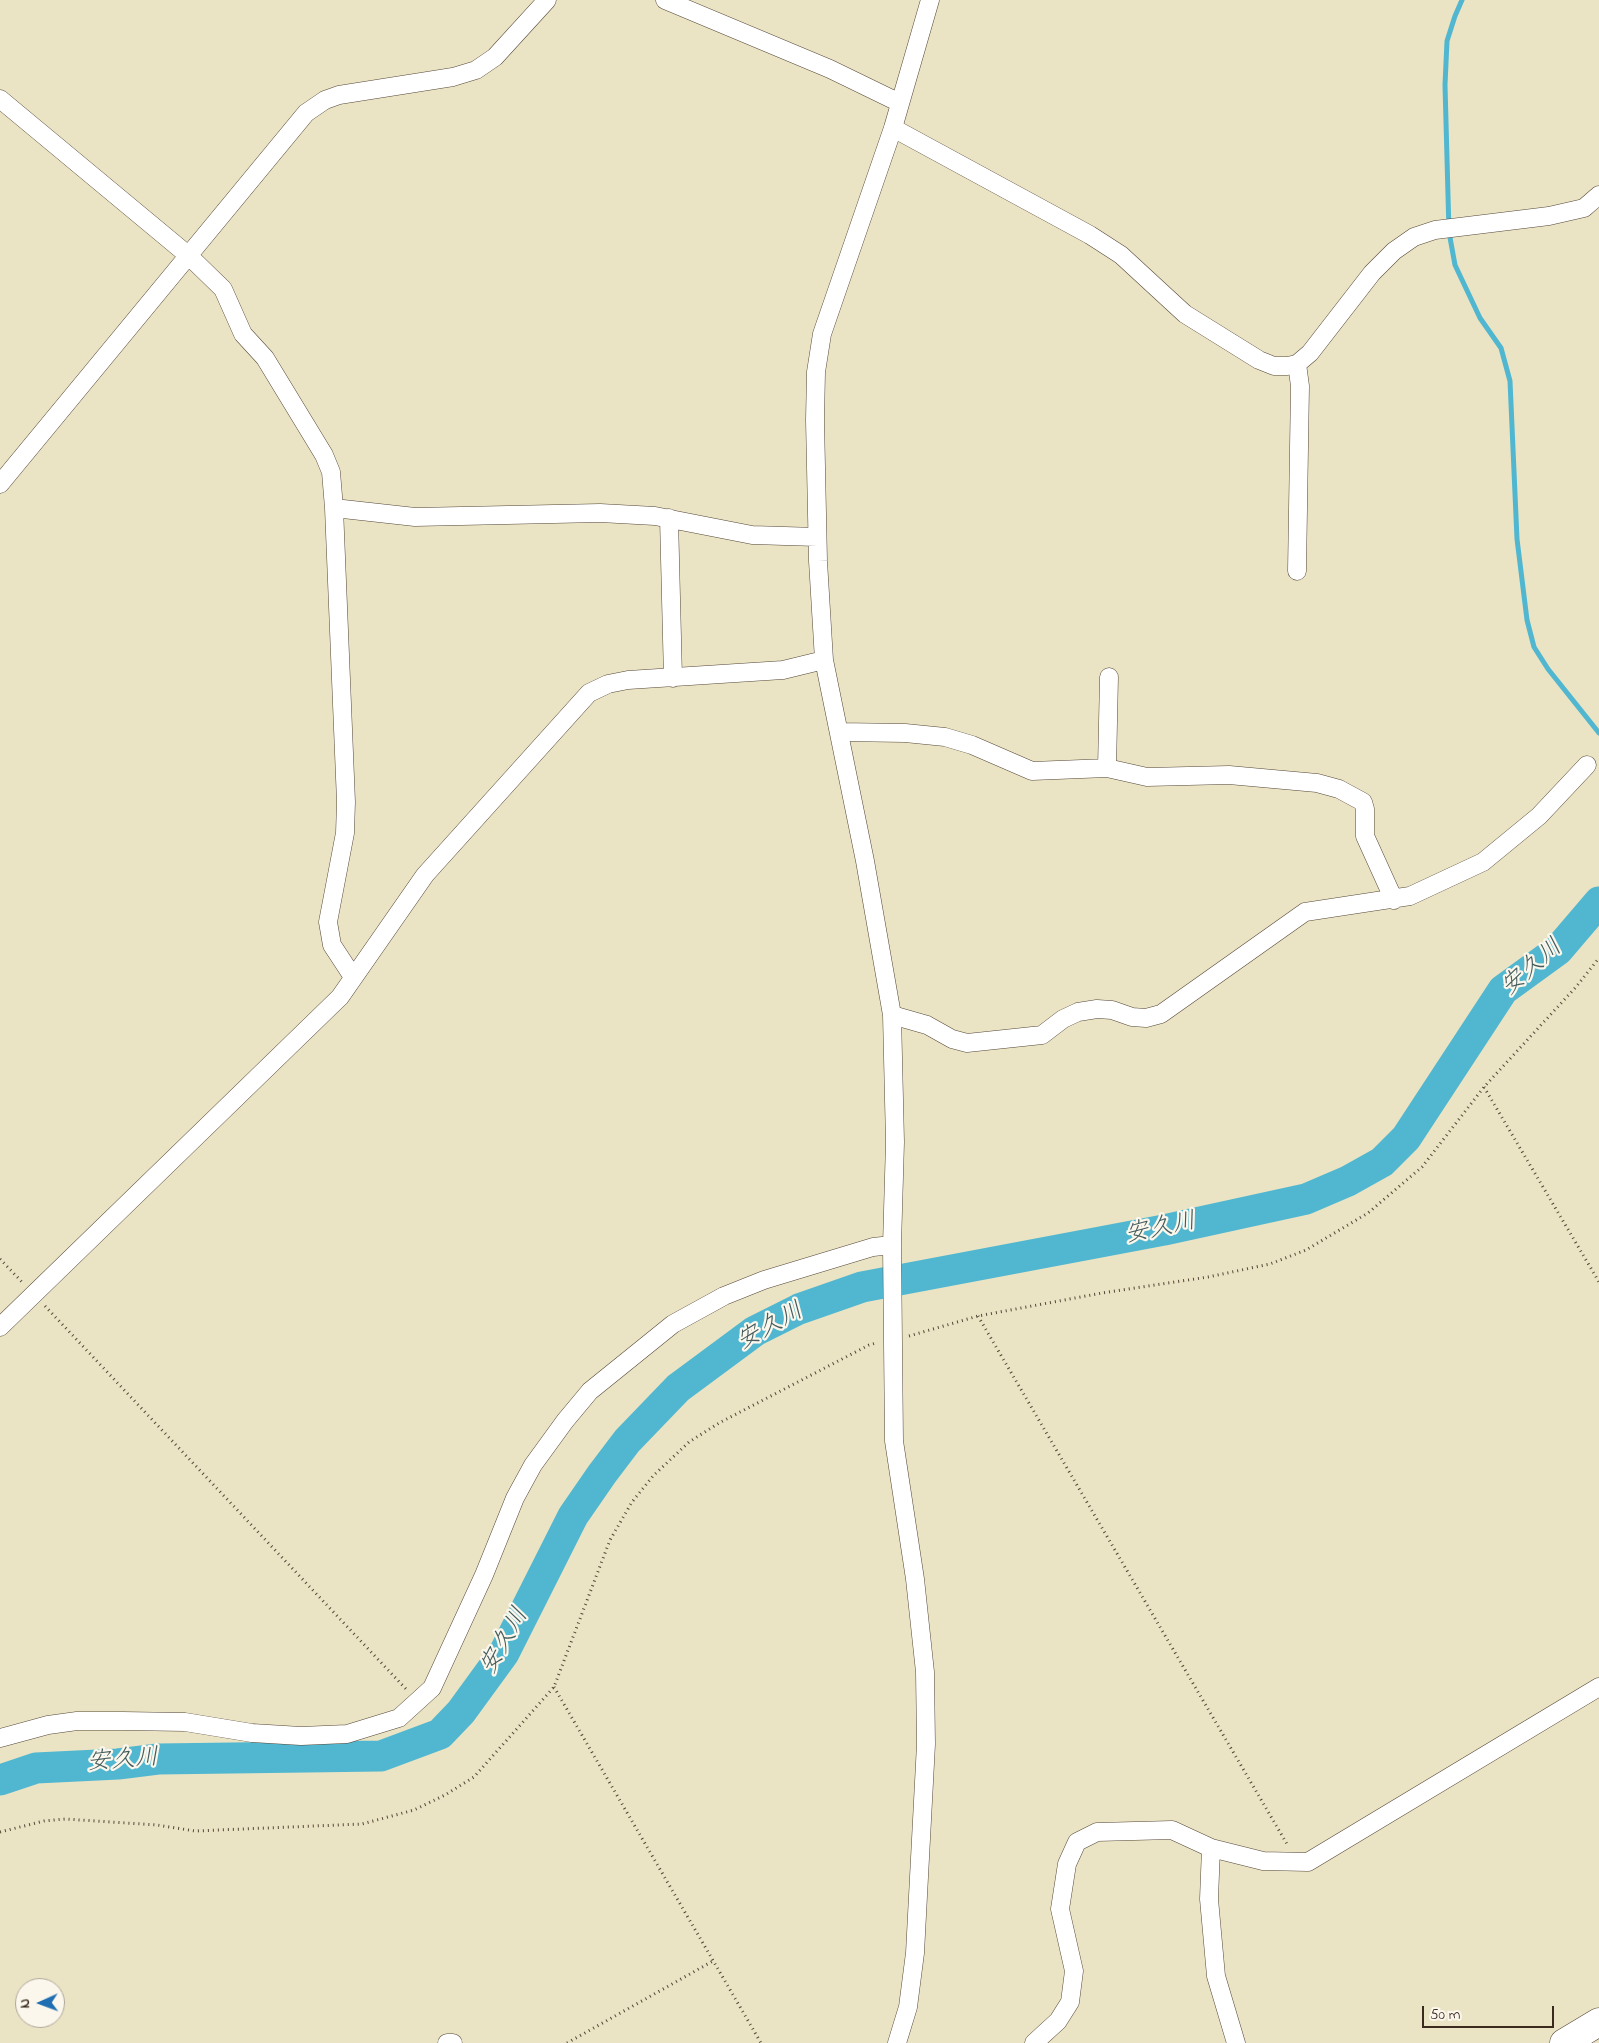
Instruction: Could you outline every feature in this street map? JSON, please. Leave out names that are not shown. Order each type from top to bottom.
[{"type":"highway","points":[[1564,2043],[1599,2022]]},
{"type":"street","points":[[0,484],[306,113],[325,100],[339,95],[453,77],[476,70],[495,57],[547,0]]},
{"type":"street","points":[[665,0],[830,69],[900,103]]},
{"type":"street","points":[[897,2043],[908,2007],[915,1953],[926,1708],[925,1672],[915,1579],[894,1441],[892,1245],[895,1142],[892,1015],[881,944],[840,732],[824,660],[817,537],[814,420],[816,372],[822,334],[893,128],[930,0]]},
{"type":"street","points":[[0,99],[189,256],[223,289],[243,334],[265,358],[300,412],[324,455],[331,472],[346,802],[345,833],[328,922],[332,945],[353,977]]},
{"type":"street","points":[[893,128],[1090,235],[1121,255],[1185,314],[1259,360],[1274,366],[1297,364],[1310,353],[1372,273],[1388,256],[1414,237],[1444,230],[1549,216],[1584,208],[1599,195]]},
{"type":"street","points":[[1297,364],[1300,386],[1297,571]]},
{"type":"street","points":[[334,508],[415,517],[600,513],[669,518],[752,535],[817,537]]},
{"type":"street","points":[[669,518],[674,678]]},
{"type":"street","points":[[0,1327],[340,996],[425,875],[589,693],[608,684],[628,680],[783,670],[824,660]]},
{"type":"street","points":[[1107,768],[1109,676]]},
{"type":"street","points":[[840,732],[905,733],[946,737],[972,745],[1032,771],[1107,768],[1147,777],[1229,775],[1317,783],[1339,789],[1363,802],[1365,808],[1365,836],[1394,900]]},
{"type":"street","points":[[892,1015],[927,1025],[952,1039],[967,1043],[1042,1035],[1078,1012],[1096,1009],[1146,1018],[1161,1014],[1305,912],[1394,900],[1410,896],[1483,862],[1539,816],[1587,765]]},
{"type":"street","points":[[0,1738],[24,1730],[57,1724],[123,1721],[185,1722],[262,1734],[301,1736],[347,1734],[399,1718],[432,1688],[484,1575],[515,1498],[533,1465],[590,1391],[672,1324],[724,1296],[764,1280],[873,1247],[892,1245]]},
{"type":"street","points":[[1034,2043],[1058,2021],[1070,2002],[1074,1971],[1060,1909],[1067,1864],[1076,1842],[1097,1832],[1172,1830],[1211,1848],[1263,1861],[1308,1862],[1599,1687]]},
{"type":"street","points":[[1211,1848],[1209,1899],[1216,1976],[1236,2043]]},
{"type":"street","points":[[447,2043],[453,2043]]},
{"type":"path","points":[[0,1832],[44,1821],[65,1819],[157,1825],[195,1831],[362,1824],[414,1810],[445,1795],[474,1777],[554,1687],[610,1540],[632,1502],[653,1476],[689,1442],[720,1423],[868,1345],[892,1341],[978,1316],[1102,1293],[1208,1277],[1270,1264],[1306,1250],[1368,1213],[1422,1167],[1484,1087],[1576,987],[1599,958]]},
{"type":"path","points":[[1484,1087],[1599,1282]]},
{"type":"path","points":[[0,1258],[418,1701]]},
{"type":"path","points":[[978,1316],[1285,1842],[1308,1862]]},
{"type":"path","points":[[554,1687],[761,2043]]},
{"type":"path","points":[[567,2043],[713,1961]]},
{"type":"waterway","points":[[1462,0],[1447,41],[1445,85],[1449,232],[1455,265],[1480,318],[1501,348],[1510,381],[1517,539],[1527,620],[1534,647],[1548,669],[1599,733]]},
{"type":"waterway","name":"安久川","points":[[0,1780],[36,1768],[118,1764],[158,1759],[381,1756],[440,1734],[461,1712],[504,1653],[573,1516],[627,1441],[678,1388],[755,1331],[799,1309],[862,1287],[1164,1230],[1306,1199],[1348,1181],[1382,1162],[1406,1138],[1503,990],[1558,950],[1599,902]]}]
